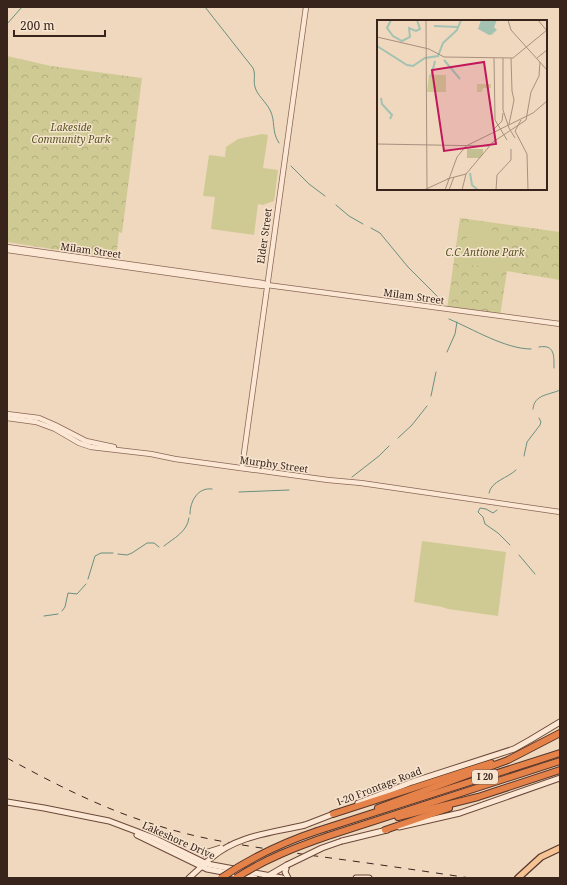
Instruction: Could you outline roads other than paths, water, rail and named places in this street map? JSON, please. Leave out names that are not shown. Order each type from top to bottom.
[{"type":"highway","points":[[328,827],[417,793],[486,769],[516,756],[560,733]]},
{"type":"highway","points":[[333,814],[503,759],[537,745]]},
{"type":"highway","name":"I 20","points":[[221,878],[245,862],[293,839],[560,753]]},
{"type":"highway","name":"I 20","points":[[236,878],[253,867],[276,856],[328,836],[560,761]]},
{"type":"highway","points":[[386,830],[478,797],[560,770]]},
{"type":"highway","points":[[350,829],[478,797]]},
{"type":"main road","name":"I-20 Frontage Road","points":[[190,877],[203,864],[233,843],[259,835],[305,825],[396,788],[514,749],[560,722]]},
{"type":"main road","points":[[267,877],[322,848],[342,841],[460,813],[560,778]]},
{"type":"main road","name":"Lakeshore Drive","points":[[7,802],[103,820],[154,838],[171,846],[212,870],[255,878]]},
{"type":"main road","name":"Lakeshore Drive","points":[[116,824],[187,859],[203,864],[267,877],[282,878]]},
{"type":"main road","points":[[171,846],[190,854],[202,854],[233,843]]},
{"type":"main road","points":[[518,878],[541,857],[560,848]]},
{"type":"main road","points":[[187,859],[194,871],[190,877]]},
{"type":"main road","points":[[288,865],[285,874],[288,878]]},
{"type":"main road","points":[[356,878],[369,878]]},
{"type":"street","name":"Elder Street","points":[[242,468],[306,7]]},
{"type":"street","name":"Milam Street","points":[[7,247],[263,283],[267,285],[560,324]]},
{"type":"street","name":"Milam Street","points":[[7,250],[263,286],[267,285]]},
{"type":"street","name":"Murphy Street","points":[[7,414],[39,418],[86,441],[175,459],[560,512]]},
{"type":"street","name":"Murphy Street","points":[[7,418],[36,422],[55,429],[87,446],[102,449],[121,449]]},
{"type":"waterway","points":[[7,24],[22,7]]},
{"type":"waterway","points":[[205,7],[253,68],[255,87],[272,114],[275,134],[279,143]]},
{"type":"waterway","points":[[291,166],[309,184],[325,196]]},
{"type":"waterway","points":[[336,205],[349,216],[363,224]]},
{"type":"waterway","points":[[371,228],[380,233],[408,267],[439,298]]},
{"type":"waterway","points":[[449,319],[489,338],[511,346],[531,349]]},
{"type":"waterway","points":[[447,352],[455,334],[457,322]]},
{"type":"waterway","points":[[539,347],[548,347],[551,349],[554,368]]},
{"type":"waterway","points":[[431,396],[436,372]]},
{"type":"waterway","points":[[533,409],[536,400],[560,390]]},
{"type":"waterway","points":[[398,438],[412,425],[427,406]]},
{"type":"waterway","points":[[524,456],[527,442],[540,425],[541,422],[539,418]]},
{"type":"waterway","points":[[352,477],[379,456],[389,446]]},
{"type":"waterway","points":[[489,493],[493,485],[516,470]]},
{"type":"waterway","points":[[190,514],[191,504],[196,496],[203,490],[212,489]]},
{"type":"waterway","points":[[239,492],[289,490]]},
{"type":"waterway","points":[[497,510],[493,513],[486,509],[480,508],[478,512],[483,517],[485,524],[498,533],[510,545]]},
{"type":"waterway","points":[[164,546],[183,531],[189,518]]},
{"type":"waterway","points":[[118,554],[127,555],[147,543],[154,543],[159,547]]},
{"type":"waterway","points":[[88,579],[95,556],[101,553],[113,553]]},
{"type":"waterway","points":[[519,555],[535,574]]},
{"type":"waterway","points":[[62,611],[65,607],[68,593],[77,594],[86,584]]},
{"type":"waterway","points":[[44,616],[58,614]]},
{"type":"railway","points":[[7,758],[98,804],[136,819],[174,831],[250,846],[470,878]]},
{"type":"park label","name":"Lakeside Community Park","points":[[71,132]]},
{"type":"park label","name":"C.C Antione Park","points":[[485,252]]}]
